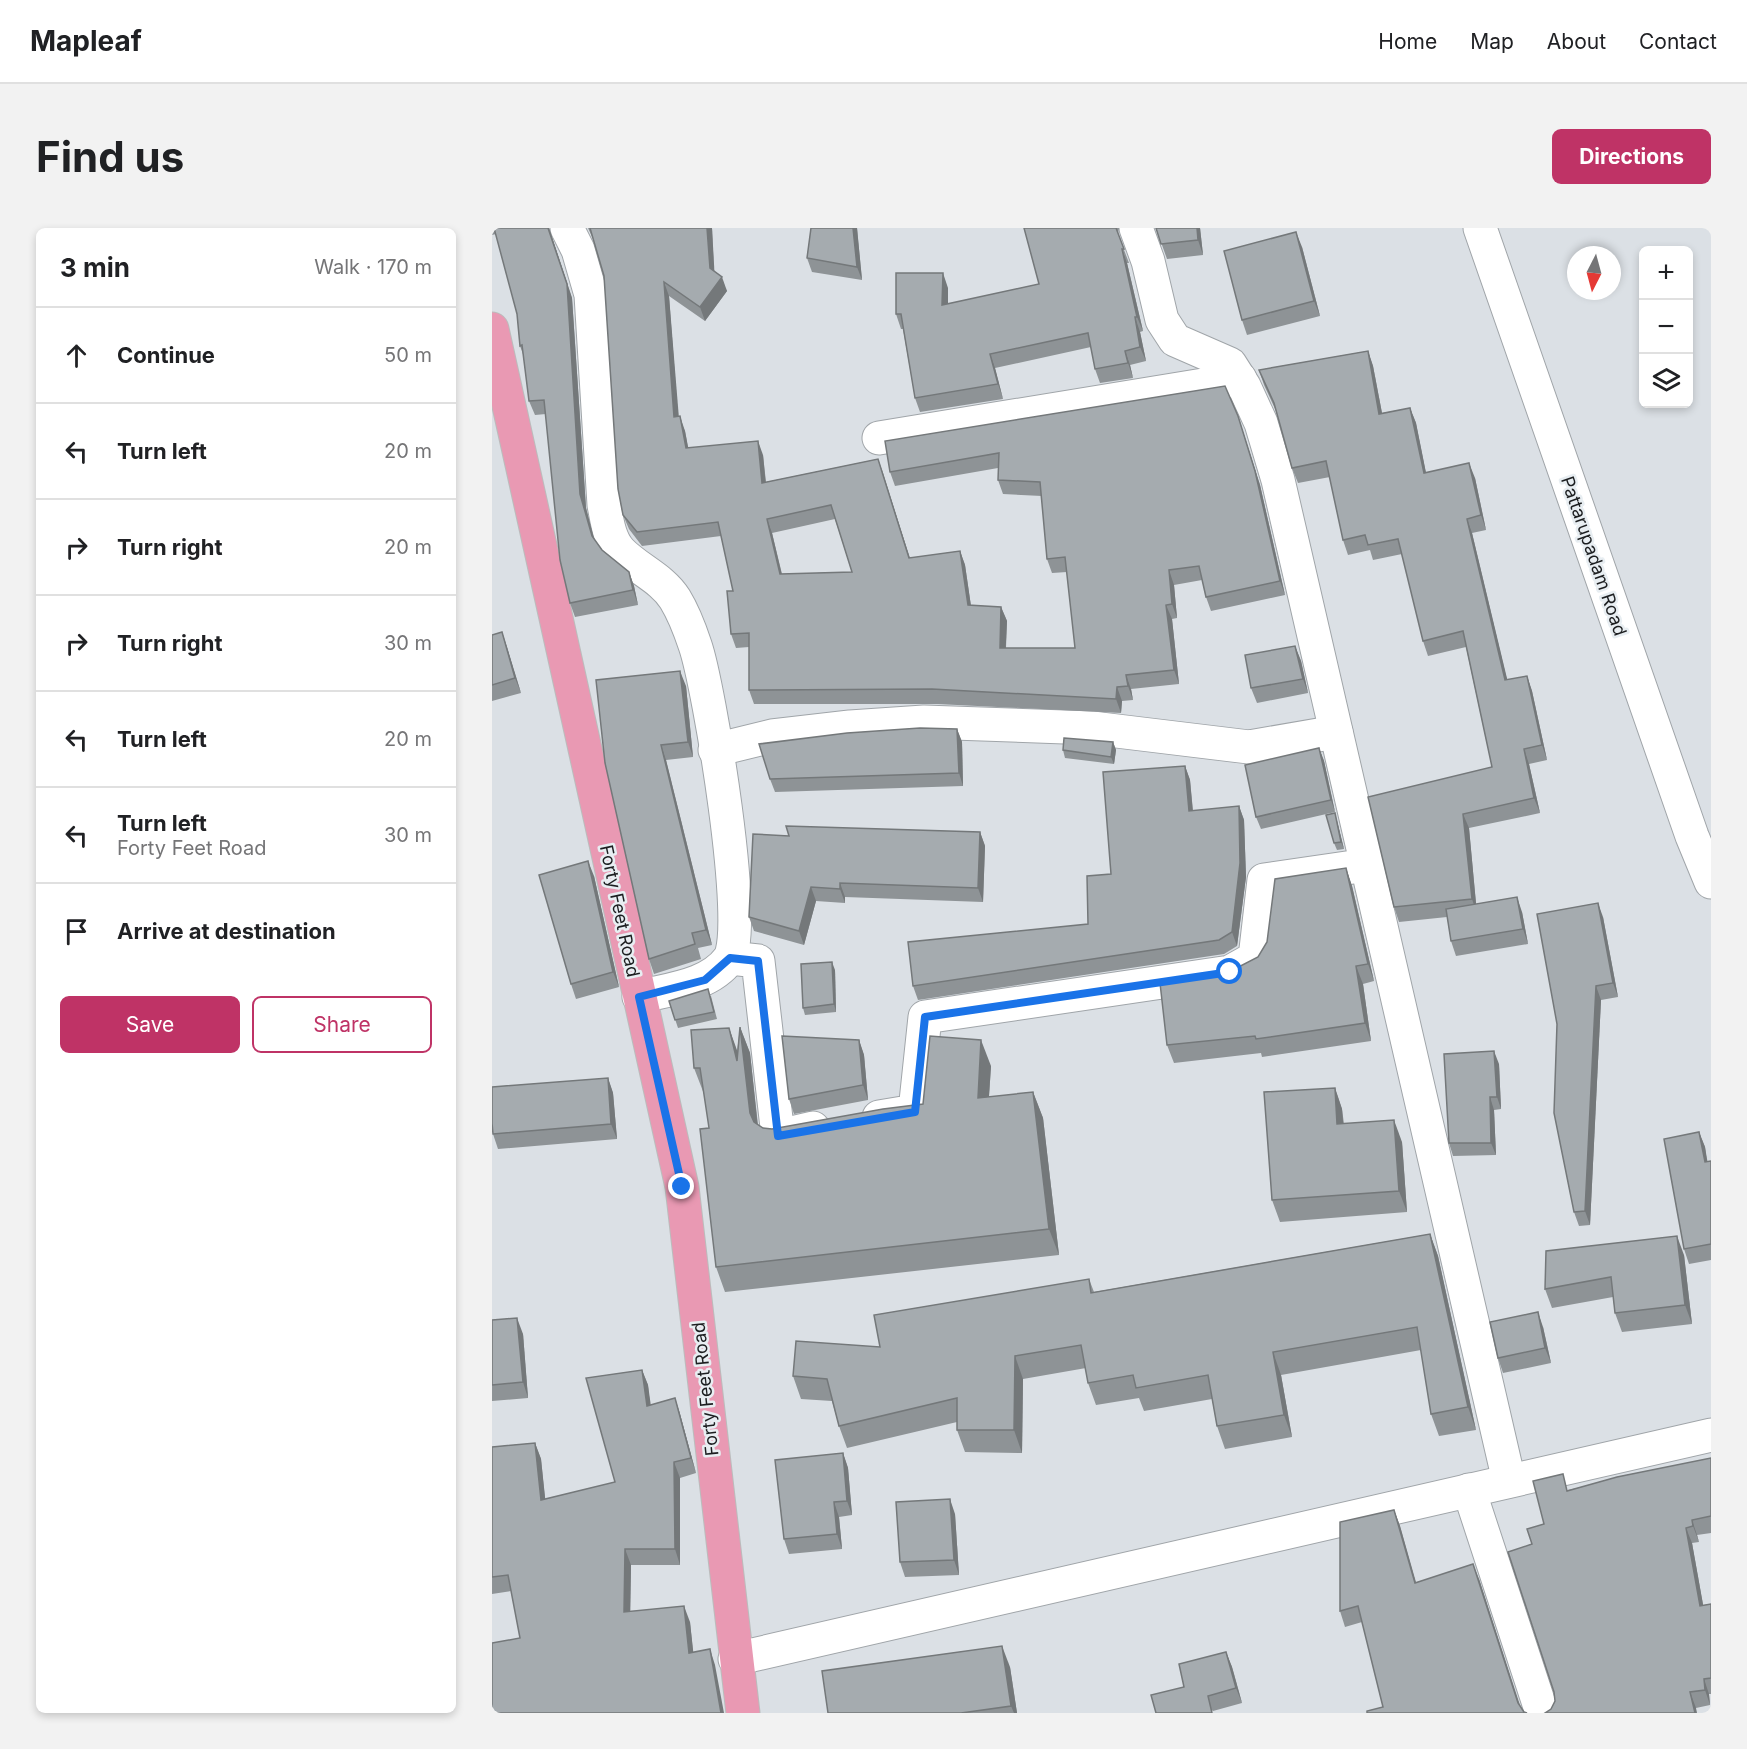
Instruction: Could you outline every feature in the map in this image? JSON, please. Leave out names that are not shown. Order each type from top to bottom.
[{"type":"main road","name":"Forty Feet Road","points":[[492,329],[496,361],[682,1187],[743,1713]]},
{"type":"street","points":[[567,228],[578,250],[591,295],[604,505],[609,532],[620,551],[658,581],[674,598],[695,646],[733,855],[735,927],[730,958],[705,980],[639,997]]},
{"type":"street","points":[[1136,228],[1148,261],[1162,320],[1175,340],[1230,364],[1240,379],[1261,423],[1278,480],[1509,1481]]},
{"type":"street","name":"Pattarupadam Road","points":[[1480,228],[1692,836],[1711,882]]},
{"type":"street","points":[[879,438],[1240,379]]},
{"type":"street","points":[[715,750],[783,735],[850,727],[924,722],[1092,728],[1249,747],[1336,732]]},
{"type":"street","points":[[730,958],[758,961],[778,1136],[915,1112],[925,1017],[1230,972],[1255,958],[1264,880],[1367,865]]},
{"type":"street","points":[[735,1659],[1711,1435]]},
{"type":"street","points":[[1469,1490],[1542,1713]]},
{"type":"building","points":[[494,228],[548,228],[567,284],[580,494],[592,536],[602,550],[629,572],[633,590],[570,603],[560,560],[544,400],[529,401],[517,314]]},
{"type":"building","points":[[590,228],[707,228],[710,268],[722,277],[700,307],[664,282],[674,417],[680,416],[686,448],[758,441],[762,483],[878,459],[909,558],[960,551],[968,605],[1001,607],[1000,648],[1075,648],[1065,557],[1047,559],[1040,482],[998,480],[999,453],[890,472],[885,441],[1225,386],[1238,416],[1255,471],[1280,581],[1206,597],[1199,566],[1169,570],[1172,604],[1166,605],[1174,670],[1126,675],[1128,686],[1117,687],[1116,699],[932,689],[749,690],[749,633],[731,634],[727,591],[733,591],[718,522],[637,532],[623,515],[618,489],[604,276]],"holes":[[[831,505],[852,572],[780,574],[767,519]]]},
{"type":"building","points":[[811,228],[853,228],[857,267],[807,258]]},
{"type":"building","points":[[1024,228],[1116,228],[1124,249],[1122,249],[1137,317],[1135,317],[1140,347],[1125,351],[1128,363],[1095,369],[1088,333],[990,354],[998,384],[915,398],[901,314],[896,314],[896,273],[943,273],[942,305],[1039,284]]},
{"type":"building","points":[[1156,228],[1197,228],[1198,240],[1161,244]]},
{"type":"building","points":[[1296,232],[1314,301],[1242,320],[1224,251]]},
{"type":"building","points":[[1368,351],[1379,414],[1410,408],[1424,473],[1469,463],[1481,515],[1467,519],[1505,680],[1527,676],[1542,745],[1524,749],[1534,798],[1463,814],[1472,899],[1394,907],[1368,797],[1492,767],[1463,631],[1423,641],[1398,539],[1368,545],[1365,535],[1343,540],[1326,461],[1292,468],[1274,403],[1259,370]]},
{"type":"building","points":[[502,632],[515,678],[492,685],[492,635]]},
{"type":"building","points":[[1295,646],[1303,679],[1251,688],[1245,655]]},
{"type":"building","points":[[680,671],[688,742],[661,745],[706,930],[692,933],[695,944],[649,959],[605,763],[596,680]]},
{"type":"building","points":[[920,728],[957,729],[959,773],[770,779],[759,744],[847,733]]},
{"type":"building","points":[[1064,738],[1113,742],[1111,757],[1063,750]]},
{"type":"building","points":[[1319,748],[1331,800],[1256,817],[1245,765]]},
{"type":"building","points":[[1185,766],[1189,811],[1239,806],[1240,863],[1232,932],[1219,940],[913,986],[908,942],[1088,924],[1087,876],[1111,874],[1103,772]]},
{"type":"building","points":[[1335,813],[1341,842],[1334,843],[1326,815]]},
{"type":"building","points":[[786,826],[980,832],[978,888],[840,883],[840,889],[811,887],[799,931],[749,917],[753,834],[789,836]]},
{"type":"building","points":[[588,861],[613,972],[571,984],[539,875]]},
{"type":"building","points":[[1346,868],[1368,964],[1356,966],[1365,1023],[1256,1039],[1255,1036],[1167,1045],[1160,983],[1227,973],[1258,957],[1267,942],[1275,879]]},
{"type":"building","points":[[1517,897],[1523,929],[1451,941],[1446,909]]},
{"type":"building","points":[[1598,903],[1613,983],[1596,986],[1585,1211],[1574,1212],[1554,1113],[1557,1024],[1537,914]]},
{"type":"building","points":[[832,962],[834,1004],[803,1008],[801,964]]},
{"type":"building","points":[[708,989],[714,1012],[675,1020],[669,1001]]},
{"type":"building","points":[[740,1027],[750,1113],[754,1122],[763,1128],[772,1129],[923,1104],[930,1036],[981,1040],[978,1098],[1033,1092],[1049,1229],[716,1267],[700,1129],[709,1128],[700,1068],[694,1068],[691,1030],[729,1028],[737,1061]]},
{"type":"building","points":[[782,1036],[859,1040],[863,1085],[789,1099]]},
{"type":"building","points":[[1494,1051],[1497,1097],[1490,1097],[1491,1143],[1449,1143],[1444,1054]]},
{"type":"building","points":[[608,1078],[611,1124],[493,1134],[492,1087]]},
{"type":"building","points":[[1335,1088],[1337,1124],[1394,1120],[1399,1191],[1272,1200],[1264,1092]]},
{"type":"building","points":[[1699,1132],[1705,1162],[1711,1161],[1711,1244],[1684,1249],[1664,1139]]},
{"type":"building","points":[[1430,1234],[1468,1407],[1431,1414],[1417,1327],[1273,1352],[1284,1415],[1217,1426],[1208,1375],[1136,1388],[1133,1375],[1088,1383],[1081,1345],[1015,1356],[1014,1430],[957,1430],[957,1398],[839,1426],[827,1379],[793,1376],[796,1341],[880,1347],[874,1315],[1089,1279],[1091,1293]]},
{"type":"building","points":[[1677,1236],[1685,1305],[1615,1313],[1611,1277],[1545,1289],[1546,1251]]},
{"type":"building","points":[[1538,1312],[1545,1348],[1498,1358],[1490,1322]]},
{"type":"building","points":[[517,1318],[523,1382],[492,1385],[492,1320]]},
{"type":"building","points":[[642,1370],[647,1406],[675,1398],[691,1458],[674,1462],[675,1549],[625,1549],[624,1612],[684,1606],[689,1653],[710,1649],[721,1713],[492,1713],[492,1643],[520,1638],[508,1575],[492,1577],[492,1447],[535,1443],[541,1500],[615,1482],[586,1378]]},
{"type":"building","points":[[843,1453],[847,1501],[834,1502],[837,1534],[784,1539],[775,1460]]},
{"type":"building","points":[[1711,1458],[1711,1516],[1692,1520],[1693,1526],[1686,1528],[1700,1606],[1711,1604],[1711,1678],[1704,1679],[1705,1690],[1690,1692],[1695,1713],[1545,1713],[1551,1709],[1555,1701],[1554,1692],[1508,1552],[1532,1544],[1527,1529],[1544,1524],[1533,1481],[1563,1474],[1567,1491],[1617,1477]]},
{"type":"building","points":[[950,1499],[954,1560],[900,1562],[896,1502]]},
{"type":"building","points":[[1394,1510],[1415,1583],[1473,1564],[1518,1703],[1527,1713],[1367,1713],[1367,1711],[1383,1707],[1358,1606],[1340,1611],[1340,1522]]},
{"type":"building","points":[[1002,1646],[1011,1706],[961,1713],[828,1713],[822,1671]]},
{"type":"building","points":[[1226,1652],[1236,1688],[1208,1696],[1212,1713],[1156,1713],[1151,1695],[1184,1687],[1179,1664]]},
{"type":"route","points":[[682,1187],[639,997],[705,980],[730,958],[758,961],[778,1136],[915,1112],[925,1017],[1230,972]]}]
